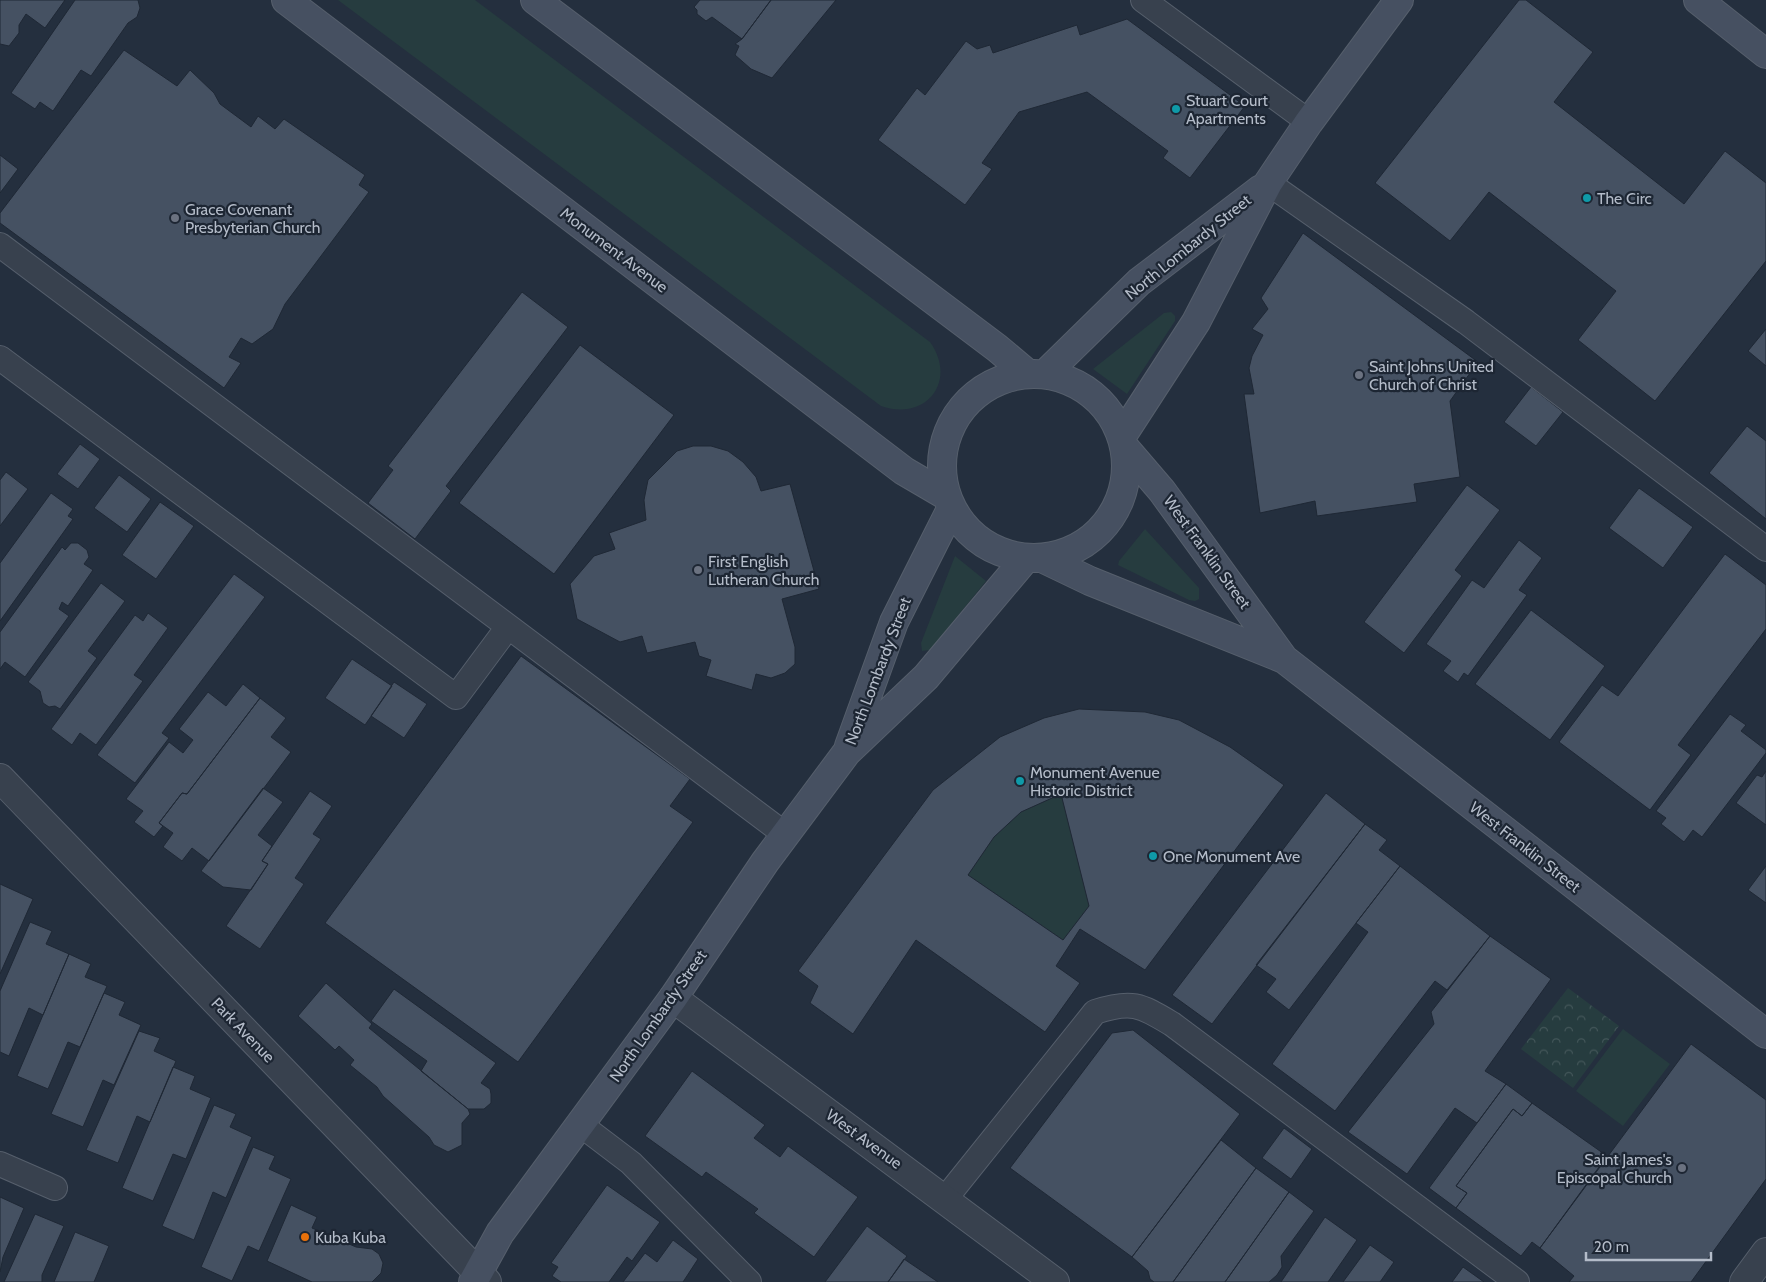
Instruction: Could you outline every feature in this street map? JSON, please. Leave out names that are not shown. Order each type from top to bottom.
[{"type":"street","name":"Monument Avenue","points":[[286,0],[948,502]]},
{"type":"street","points":[[535,0],[997,348],[1036,374]]},
{"type":"street","name":"North Lombardy Street","points":[[1124,443],[1196,322],[1268,183],[1309,122],[1399,0]]},
{"type":"street","points":[[1698,0],[1766,54]]},
{"type":"street","name":"North Lombardy Street","points":[[1036,374],[1139,282],[1268,183]]},
{"type":"street","points":[[1036,374],[1066,379],[1084,388],[1100,401],[1113,417],[1124,443],[1126,480],[1116,509],[1098,534],[1072,551],[1034,558],[1003,554],[982,543],[965,528],[948,502],[940,467],[945,439],[957,414],[976,394],[1000,380],[1036,374]]},
{"type":"street","name":"West Franklin Street","points":[[1124,443],[1162,491],[1284,659]]},
{"type":"street","name":"North Lombardy Street","points":[[847,752],[894,622],[948,502]]},
{"type":"street","name":"North Lombardy Street","points":[[480,1278],[500,1233],[673,998],[759,870],[847,752],[926,677],[1034,558]]},
{"type":"street","name":"West Franklin Street","points":[[1034,558],[1284,659],[1766,1034]]},
{"type":"street","name":"Park Avenue","points":[[0,778],[480,1278]]},
{"type":"street","name":"West Avenue","points":[[673,998],[1056,1282]]},
{"type":"street","points":[[1744,1282],[1766,1252]]},
{"type":"lane","points":[[1144,0],[1309,122]]},
{"type":"lane","points":[[1268,183],[1466,322],[1766,549]]},
{"type":"lane","points":[[0,245],[508,627],[546,665],[786,835]]},
{"type":"lane","points":[[0,358],[456,697],[508,627]]},
{"type":"lane","points":[[946,1199],[1095,1012],[1116,1005],[1142,1006],[1172,1024],[1517,1282]]},
{"type":"lane","points":[[581,1125],[631,1163],[748,1282]]},
{"type":"lane","points":[[0,1164],[56,1188]]},
{"type":"green space","points":[[338,0],[475,0],[930,342],[938,357],[940,371],[939,384],[933,395],[924,403],[912,408],[897,409],[881,406]]},
{"type":"green space","points":[[1171,312],[1175,316],[1175,321],[1127,394],[1093,369],[1164,313]]},
{"type":"green space","points":[[1145,529],[1199,588],[1199,599],[1195,601],[1189,600],[1118,565],[1119,561]]},
{"type":"green space","points":[[955,556],[986,581],[930,650],[922,651],[921,643]]},
{"type":"green space","points":[[1061,794],[1089,906],[1063,940],[968,875],[994,837],[1021,812]]},
{"type":"green space","points":[[1568,988],[1619,1026],[1573,1088],[1521,1049]]},
{"type":"green space","points":[[1623,1029],[1670,1064],[1623,1126],[1576,1091]]},
{"type":"building","points":[[0,0],[65,0],[45,28],[26,14],[19,25],[19,33],[9,46],[0,44]]},
{"type":"building","points":[[75,0],[138,0],[140,8],[137,17],[128,23],[91,76],[81,70],[53,111],[40,102],[35,109],[11,93]]},
{"type":"building","points":[[700,0],[771,0],[742,39],[712,17],[706,21],[697,14],[697,10],[694,7]]},
{"type":"building","points":[[771,0],[836,0],[772,78],[751,69],[735,55],[739,46],[735,44],[742,39]]},
{"type":"building","name":"The Circ","points":[[1519,0],[1526,0],[1593,52],[1554,102],[1684,204],[1725,151],[1766,183],[1766,261],[1655,401],[1578,340],[1616,291],[1489,192],[1450,241],[1375,183]]},
{"type":"building","name":"Stuart Court Apartments","points":[[1127,19],[1245,106],[1190,178],[1163,158],[1168,151],[1087,92],[1019,112],[982,163],[992,169],[965,205],[878,140],[917,88],[925,95],[966,41],[977,49],[990,45],[993,53],[1077,25],[1080,35]]},
{"type":"building","name":"Grace Covenant Presbyterian Church","points":[[124,50],[177,86],[190,70],[214,93],[220,104],[251,127],[258,116],[275,129],[284,119],[365,175],[359,185],[369,192],[285,304],[273,329],[252,344],[241,338],[229,357],[241,363],[224,388],[0,223],[0,213]]},
{"type":"building","points":[[0,155],[18,169],[0,193]]},
{"type":"building","name":"Saint Johns United Church of Christ","points":[[1303,233],[1478,362],[1450,401],[1460,477],[1414,484],[1417,502],[1317,516],[1315,501],[1260,513],[1244,394],[1254,394],[1249,368],[1252,356],[1263,335],[1252,329],[1268,309],[1261,298]]},
{"type":"building","points":[[522,292],[568,327],[446,486],[451,491],[415,539],[368,503],[393,470],[388,466]]},
{"type":"building","points":[[1766,329],[1766,366],[1748,351]]},
{"type":"building","points":[[580,345],[674,415],[554,574],[459,503]]},
{"type":"building","points":[[1531,387],[1563,412],[1536,446],[1504,422]]},
{"type":"building","points":[[1747,426],[1766,441],[1766,519],[1709,473]]},
{"type":"building","points":[[80,444],[100,459],[78,489],[57,474]]},
{"type":"building","name":"First English Lutheran Church","points":[[693,446],[711,446],[728,451],[743,462],[756,477],[761,491],[790,484],[819,589],[782,599],[795,647],[795,664],[785,673],[771,678],[756,674],[752,690],[706,676],[711,660],[699,656],[695,642],[647,653],[642,636],[620,642],[577,619],[570,584],[594,556],[615,549],[609,533],[646,520],[644,500],[648,480],[677,451]]},
{"type":"building","points":[[6,472],[28,489],[0,526],[0,480]]},
{"type":"building","points":[[119,475],[151,499],[127,532],[94,508]]},
{"type":"building","points":[[1467,485],[1500,510],[1455,570],[1462,576],[1404,653],[1364,622]]},
{"type":"building","points":[[1639,488],[1693,527],[1663,568],[1609,528]]},
{"type":"building","points":[[51,493],[73,509],[68,516],[73,519],[0,621],[0,563]]},
{"type":"building","points":[[160,502],[194,526],[156,579],[122,555]]},
{"type":"building","points":[[1519,540],[1542,558],[1519,590],[1527,595],[1468,676],[1464,673],[1458,682],[1443,671],[1451,661],[1426,644],[1472,580],[1484,588]]},
{"type":"building","points":[[71,543],[78,543],[87,550],[89,557],[84,564],[93,570],[68,606],[62,602],[59,609],[69,616],[25,677],[5,662],[0,669],[0,632],[62,547],[65,550]]},
{"type":"building","points":[[1725,554],[1766,585],[1766,629],[1678,745],[1691,755],[1650,810],[1559,742],[1602,685],[1618,696]]},
{"type":"building","points":[[234,574],[265,597],[162,733],[169,738],[135,783],[97,755]]},
{"type":"building","points":[[101,583],[125,601],[88,651],[97,658],[60,709],[55,706],[49,707],[43,703],[40,691],[28,682]]},
{"type":"building","points":[[1531,610],[1605,666],[1550,740],[1475,684]]},
{"type":"building","points":[[148,613],[168,628],[134,675],[143,681],[96,745],[80,733],[72,745],[51,729],[135,615],[143,621]]},
{"type":"building","points":[[521,656],[690,779],[670,806],[693,822],[518,1062],[325,923]]},
{"type":"building","points":[[352,659],[392,686],[365,725],[325,698]]},
{"type":"building","points":[[394,682],[427,704],[404,738],[371,716]]},
{"type":"building","points":[[243,684],[260,698],[187,794],[182,793],[159,823],[163,826],[154,837],[134,822],[143,811],[126,799],[169,742],[183,753],[193,740],[179,729],[208,692],[226,706]]},
{"type":"building","points":[[260,698],[286,718],[271,737],[291,752],[209,861],[192,848],[182,861],[163,847],[173,833],[159,823],[182,793],[187,794]]},
{"type":"building","name":"One Monument Ave","points":[[1079,709],[1145,712],[1179,720],[1230,747],[1284,785],[1145,970],[1080,929],[1056,966],[1080,983],[1045,1032],[916,940],[853,1034],[810,1003],[818,986],[798,971],[933,790],[1000,737],[1044,718]],"holes":[[[1061,794],[1089,906],[1063,940],[968,875],[994,837],[1021,812]]]},
{"type":"building","points":[[1730,714],[1746,725],[1741,731],[1766,750],[1766,753],[1702,837],[1693,830],[1684,842],[1661,824],[1666,818],[1656,811]]},
{"type":"building","points":[[1766,771],[1766,825],[1736,803],[1757,775],[1762,777]]},
{"type":"building","points":[[263,788],[283,802],[258,835],[272,846],[262,861],[268,864],[251,890],[223,887],[201,871]]},
{"type":"building","points":[[310,791],[332,806],[313,834],[321,839],[295,878],[304,884],[260,949],[226,926],[268,864],[262,861]]},
{"type":"building","points":[[1326,793],[1365,824],[1212,1024],[1172,995]]},
{"type":"building","points":[[1365,824],[1387,840],[1379,850],[1400,866],[1289,1010],[1266,992],[1276,979],[1256,965]]},
{"type":"building","points":[[1400,866],[1490,936],[1447,990],[1435,981],[1335,1111],[1272,1064],[1368,932],[1356,923]]},
{"type":"building","points":[[1766,866],[1766,903],[1748,890]]},
{"type":"building","points":[[0,884],[33,899],[0,974]]},
{"type":"building","points":[[30,922],[52,931],[46,944],[69,954],[43,1015],[29,1008],[9,1056],[0,1052],[0,991]]},
{"type":"building","points":[[1490,936],[1551,979],[1485,1071],[1506,1084],[1477,1123],[1455,1108],[1407,1174],[1348,1132],[1434,1024],[1431,1012]]},
{"type":"building","points":[[69,954],[91,964],[85,977],[107,986],[80,1047],[68,1042],[48,1089],[17,1076]]},
{"type":"building","points":[[326,983],[372,1024],[369,1028],[468,1109],[470,1114],[462,1123],[462,1145],[448,1152],[434,1145],[429,1137],[383,1096],[377,1087],[350,1065],[354,1060],[339,1046],[335,1050],[298,1016]]},
{"type":"building","points":[[394,989],[496,1063],[481,1083],[490,1089],[491,1094],[491,1103],[484,1109],[468,1109],[421,1071],[427,1061],[371,1021]]},
{"type":"building","points":[[104,993],[125,1002],[119,1015],[141,1025],[114,1085],[103,1080],[83,1127],[51,1114]]},
{"type":"building","points":[[1133,1030],[1240,1114],[1132,1257],[1010,1168],[1112,1033]]},
{"type":"building","points":[[139,1031],[160,1038],[154,1051],[176,1061],[150,1122],[137,1116],[118,1163],[86,1150]]},
{"type":"building","name":"Saint James's Episcopal Church","points":[[1691,1044],[1766,1100],[1766,1179],[1691,1282],[1569,1282],[1574,1276],[1540,1248]]},
{"type":"building","points":[[173,1067],[195,1076],[190,1089],[211,1098],[186,1159],[173,1154],[153,1201],[122,1188]]},
{"type":"building","points":[[692,1071],[765,1125],[754,1138],[780,1157],[788,1146],[858,1197],[814,1257],[754,1213],[758,1209],[706,1172],[702,1177],[645,1136]]},
{"type":"building","points":[[1506,1084],[1532,1103],[1522,1116],[1513,1109],[1456,1186],[1467,1193],[1456,1208],[1429,1188]]},
{"type":"building","points":[[1532,1103],[1607,1156],[1540,1248],[1532,1242],[1521,1256],[1456,1208],[1467,1193],[1456,1186],[1513,1109],[1522,1116]]},
{"type":"building","points":[[214,1105],[236,1114],[230,1127],[252,1137],[226,1198],[213,1192],[194,1240],[162,1226]]},
{"type":"building","points":[[1284,1128],[1312,1149],[1291,1179],[1262,1158]]},
{"type":"building","points":[[1221,1140],[1256,1168],[1173,1282],[1154,1282],[1150,1279],[1148,1271],[1132,1257]]},
{"type":"building","points":[[253,1147],[275,1156],[269,1169],[291,1179],[259,1251],[248,1246],[232,1281],[201,1267]]},
{"type":"building","points":[[1256,1168],[1289,1192],[1225,1282],[1173,1282]]},
{"type":"building","points":[[607,1185],[660,1222],[632,1261],[627,1257],[609,1282],[561,1282],[552,1276],[558,1267],[551,1263]]},
{"type":"building","points":[[1289,1192],[1314,1211],[1281,1256],[1282,1267],[1277,1275],[1269,1282],[1225,1282]]},
{"type":"building","points":[[0,1197],[24,1208],[3,1257],[0,1272]]},
{"type":"building","name":"Kuba Kuba","points":[[291,1205],[317,1217],[312,1228],[356,1247],[372,1249],[379,1254],[383,1263],[381,1273],[372,1282],[312,1282],[267,1261]]},
{"type":"building","points":[[35,1214],[64,1226],[42,1275],[42,1282],[4,1282]]},
{"type":"building","points":[[1325,1217],[1357,1240],[1328,1282],[1281,1282]]},
{"type":"building","points":[[867,1226],[907,1256],[888,1282],[825,1282]]},
{"type":"building","points":[[75,1232],[109,1246],[94,1282],[54,1282]]},
{"type":"building","points":[[673,1240],[698,1259],[683,1282],[623,1282],[645,1253],[657,1262]]},
{"type":"building","points":[[1370,1245],[1394,1262],[1380,1282],[1343,1282]]},
{"type":"building","points":[[904,1259],[938,1282],[888,1282]]},
{"type":"building","points":[[1463,1267],[1484,1282],[1452,1282]]},
{"type":"place","name":"Stuart Court Apartments","points":[[1176,109]]},
{"type":"place","name":"The Circ","points":[[1587,198]]},
{"type":"place","name":"Grace Covenant Presbyterian Church","points":[[175,218]]},
{"type":"place","name":"Saint Johns United Church of Christ","points":[[1359,375]]},
{"type":"place","name":"First English Lutheran Church","points":[[698,570]]},
{"type":"place","name":"Monument Avenue Historic District","points":[[1020,781]]},
{"type":"place","name":"One Monument Ave","points":[[1153,856]]},
{"type":"place","name":"Saint James's Episcopal Church","points":[[1682,1168]]},
{"type":"place","name":"Kuba Kuba","points":[[305,1237]]}]
